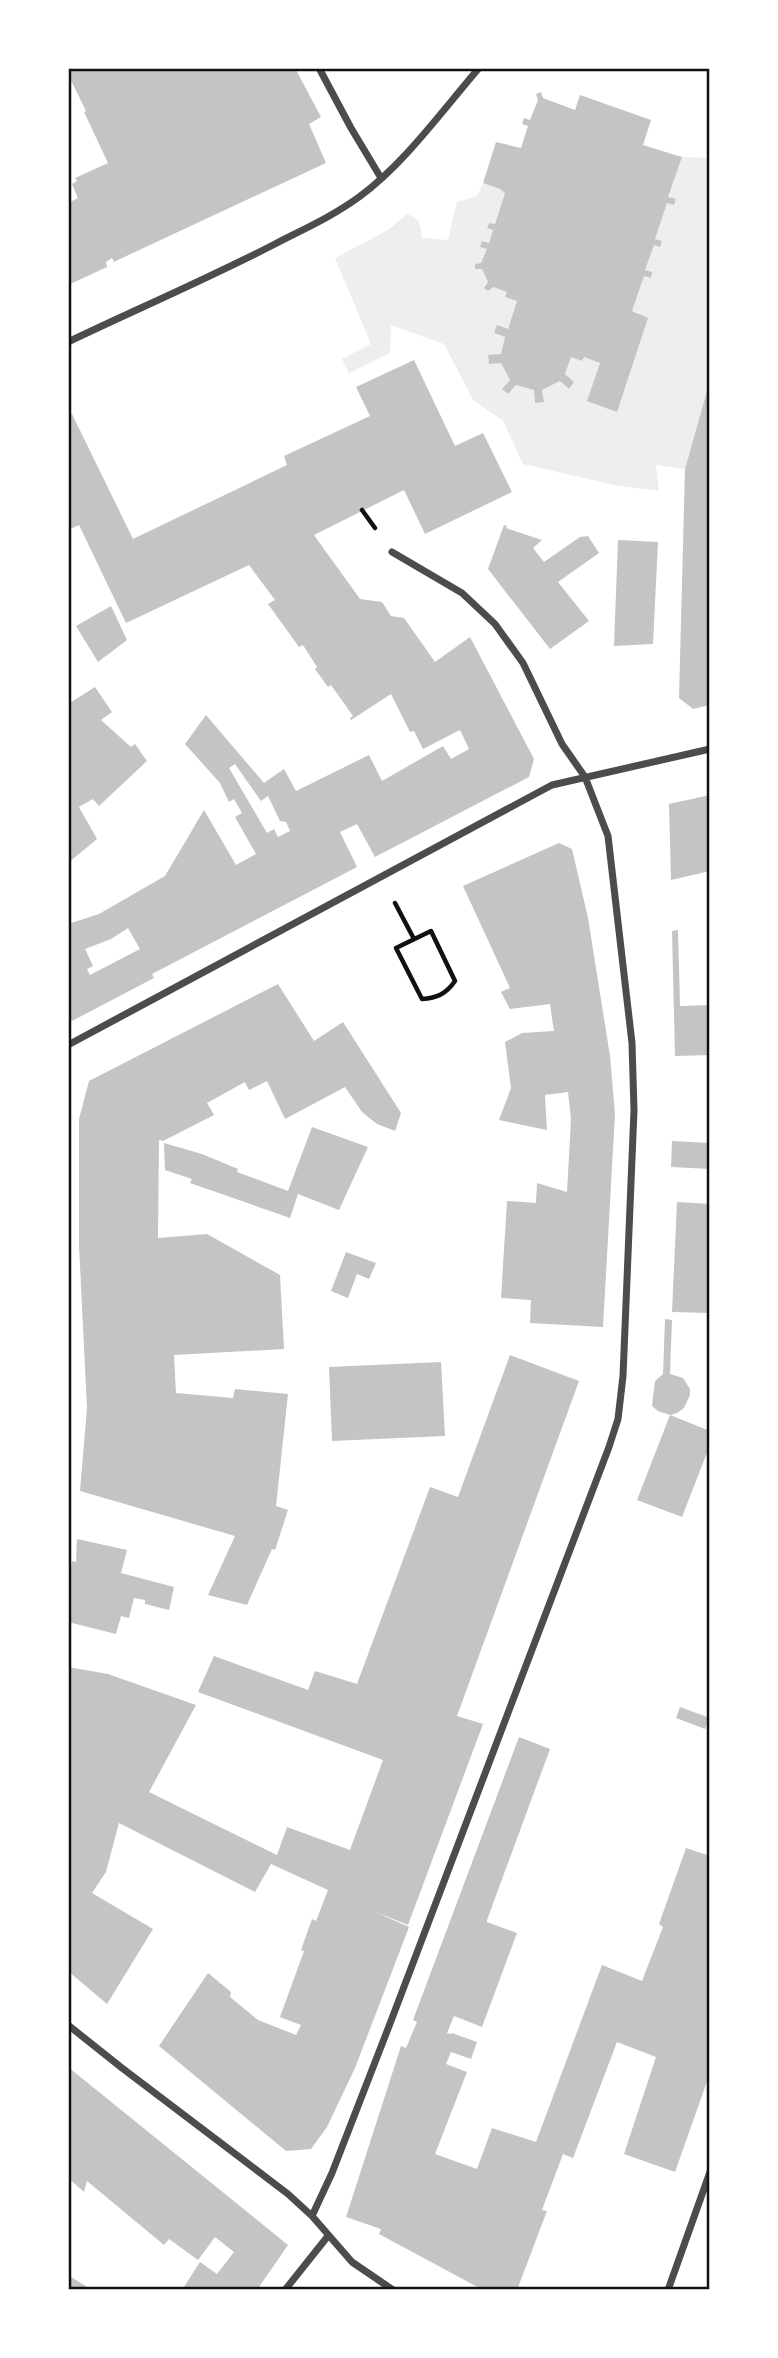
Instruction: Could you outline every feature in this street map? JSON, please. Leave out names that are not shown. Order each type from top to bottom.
[{"type":"street","points":[[319,68],[381,178]]},
{"type":"street","points":[[68,342],[231,266],[331,215],[360,197],[415,143],[479,68]]},
{"type":"street","points":[[312,2216],[332,2173],[386,2034],[618,1419],[623,1376],[634,1110],[632,1043],[608,836],[585,777],[562,744],[523,663],[495,624],[462,593],[392,552]]},
{"type":"street","points":[[68,1045],[552,785],[710,749]]},
{"type":"street","points":[[68,2025],[288,2194],[312,2216],[352,2262],[393,2290]]},
{"type":"street","points":[[668,2290],[710,2172]]},
{"type":"street","points":[[285,2290],[328,2236]]},
{"type":"path","points":[[403,918],[414,939]]},
{"type":"path","points":[[431,931],[455,981],[447,992],[422,999],[396,948],[414,939],[431,931]]},
{"type":"shaded area","points":[[682,157],[710,158],[710,382],[685,469],[656,465],[659,491],[614,485],[523,464],[503,421],[473,400],[444,344],[391,325],[390,353],[349,373],[342,359],[371,344],[335,258],[388,230],[407,214],[419,223],[422,238],[448,240],[457,202],[477,196],[483,183],[505,193],[495,224],[489,223],[487,228],[493,230],[489,243],[482,241],[481,247],[487,249],[481,263],[475,264],[476,269],[482,269],[488,282],[484,288],[493,287],[507,292],[505,297],[517,301],[508,329],[497,325],[494,334],[505,337],[501,354],[488,356],[489,364],[501,363],[510,380],[502,389],[508,394],[516,385],[534,390],[535,402],[543,402],[542,390],[560,381],[569,389],[574,382],[565,374],[571,357],[582,361],[584,357],[600,363],[587,401],[639,313],[632,311],[644,276],[651,278],[652,272],[645,270],[654,245],[660,247],[662,242],[655,239],[667,203],[674,205],[676,200],[668,197]]},
{"type":"building","points":[[68,68],[295,68],[321,117],[309,124],[326,163],[114,262],[112,258],[106,262],[107,267],[68,285],[68,203],[78,198],[72,184],[77,181],[75,178],[108,163],[68,74]]},
{"type":"building","points":[[541,92],[543,98],[575,110],[580,95],[651,120],[643,145],[682,157],[668,197],[676,199],[674,205],[667,203],[655,239],[662,241],[660,247],[654,245],[645,270],[652,272],[651,278],[644,276],[632,311],[648,318],[617,412],[587,401],[600,363],[584,357],[582,361],[571,357],[565,374],[574,382],[569,389],[560,381],[542,390],[544,402],[535,403],[534,390],[516,385],[508,394],[502,389],[510,380],[501,363],[489,364],[488,355],[501,354],[505,337],[494,333],[497,325],[508,329],[517,301],[505,297],[507,292],[493,287],[488,291],[484,288],[488,282],[482,269],[475,269],[475,264],[481,263],[487,249],[480,247],[482,241],[489,243],[493,230],[487,228],[489,223],[495,224],[505,193],[483,183],[496,142],[521,148],[528,126],[522,124],[524,118],[530,120],[538,100],[536,94]]},
{"type":"building","points":[[414,360],[455,446],[483,433],[512,492],[425,534],[404,490],[314,535],[360,599],[382,602],[391,616],[404,618],[435,662],[470,637],[534,759],[529,777],[375,857],[357,824],[340,832],[357,867],[152,974],[154,978],[72,1021],[68,1013],[68,924],[99,914],[165,876],[204,810],[236,865],[256,854],[235,817],[242,813],[234,799],[229,802],[220,783],[185,744],[206,715],[264,783],[284,769],[296,791],[369,755],[382,781],[443,746],[451,759],[469,749],[460,730],[423,749],[414,731],[410,732],[391,694],[351,720],[353,716],[331,685],[328,687],[315,669],[317,667],[303,645],[299,647],[268,604],[275,600],[249,565],[126,623],[79,525],[68,530],[68,416],[72,414],[133,539],[287,465],[284,456],[370,416],[356,387]],"holes":[[[235,764],[261,801],[268,796],[280,821],[286,822],[290,831],[278,837],[274,829],[267,833],[229,768]],[[128,928],[140,949],[90,975],[87,969],[93,966],[85,949],[111,939]]]},
{"type":"building","points":[[709,384],[710,705],[693,709],[679,698],[685,469]]},
{"type":"building","points":[[504,525],[542,540],[533,548],[544,562],[580,537],[588,536],[599,553],[558,582],[589,621],[550,649],[488,569]]},
{"type":"building","points":[[618,540],[658,542],[653,644],[614,646]]},
{"type":"building","points":[[111,606],[127,640],[98,662],[76,626]]},
{"type":"building","points":[[95,687],[112,712],[101,720],[131,747],[135,744],[147,761],[99,806],[93,799],[79,807],[97,839],[68,863],[68,704]]},
{"type":"building","points":[[710,795],[710,871],[671,880],[669,804]]},
{"type":"building","points":[[559,843],[572,849],[588,918],[610,1056],[615,1114],[603,1327],[530,1323],[531,1300],[501,1298],[507,1201],[536,1203],[537,1183],[567,1192],[571,1119],[568,1092],[545,1095],[547,1130],[499,1120],[511,1088],[505,1042],[522,1033],[554,1031],[550,1004],[510,1009],[501,992],[510,988],[463,886]]},
{"type":"building","points":[[678,930],[680,1006],[710,1005],[710,1055],[675,1056],[672,931]]},
{"type":"building","points":[[278,984],[314,1041],[343,1022],[401,1113],[395,1131],[377,1124],[362,1112],[345,1087],[285,1119],[267,1081],[249,1090],[245,1082],[207,1103],[214,1115],[163,1141],[159,1140],[158,1238],[207,1234],[280,1275],[284,1349],[174,1355],[176,1393],[233,1398],[235,1389],[288,1394],[276,1506],[288,1510],[275,1550],[272,1549],[247,1605],[208,1595],[235,1536],[80,1491],[87,1408],[79,1245],[79,1119],[89,1081]]},
{"type":"building","points":[[312,1127],[368,1147],[339,1210],[298,1194],[290,1218],[190,1183],[192,1179],[165,1170],[164,1143],[202,1154],[238,1169],[237,1172],[288,1191]]},
{"type":"building","points":[[672,1141],[710,1143],[710,1169],[671,1167]]},
{"type":"building","points":[[677,1202],[710,1204],[710,1313],[672,1312]]},
{"type":"building","points":[[346,1252],[376,1263],[369,1279],[357,1274],[348,1298],[331,1291]]},
{"type":"building","points":[[665,1319],[672,1320],[670,1374],[683,1378],[690,1389],[684,1408],[670,1415],[652,1406],[655,1381],[663,1374]]},
{"type":"building","points":[[510,1355],[579,1381],[457,1716],[483,1724],[408,1925],[371,1910],[409,1927],[355,2068],[327,2127],[311,2149],[286,2151],[159,2046],[208,1973],[231,1992],[230,1997],[258,2020],[296,2035],[301,2025],[280,2017],[304,1951],[301,1950],[312,1919],[316,1921],[328,1890],[271,1864],[255,1892],[119,1823],[106,1872],[92,1893],[153,1929],[107,2004],[68,1971],[68,1667],[108,1674],[196,1705],[149,1792],[277,1855],[287,1827],[350,1850],[383,1760],[198,1692],[214,1656],[308,1690],[315,1671],[357,1684],[430,1487],[458,1497]]},
{"type":"building","points":[[441,1362],[445,1436],[332,1441],[329,1367]]},
{"type":"building","points":[[670,1415],[710,1431],[710,1445],[682,1517],[637,1500]]},
{"type":"building","points":[[77,1539],[127,1550],[121,1573],[174,1587],[169,1610],[145,1604],[145,1600],[134,1598],[129,1618],[121,1616],[116,1634],[68,1622],[68,1589],[72,1561],[76,1562]]},
{"type":"building","points":[[680,1707],[710,1718],[705,1729],[676,1718]]},
{"type":"building","points":[[519,1737],[550,1749],[487,1920],[517,1933],[482,2027],[454,2016],[447,2033],[477,2042],[471,2059],[451,2052],[446,2064],[467,2072],[435,2154],[477,2169],[492,2128],[536,2142],[602,1965],[642,1981],[663,1927],[659,1924],[686,1848],[710,1856],[710,2073],[675,2172],[624,2154],[656,2057],[617,2042],[573,2158],[563,2154],[542,2210],[547,2211],[517,2290],[483,2290],[379,2234],[381,2229],[346,2217],[401,2046],[406,2048],[417,2022],[413,2020]]},
{"type":"building","points":[[68,2067],[288,2245],[257,2290],[182,2290],[200,2262],[217,2274],[234,2252],[215,2237],[198,2260],[169,2239],[164,2245],[87,2181],[84,2192],[68,2178]]},
{"type":"building","points":[[68,2275],[92,2290],[68,2290]]}]
